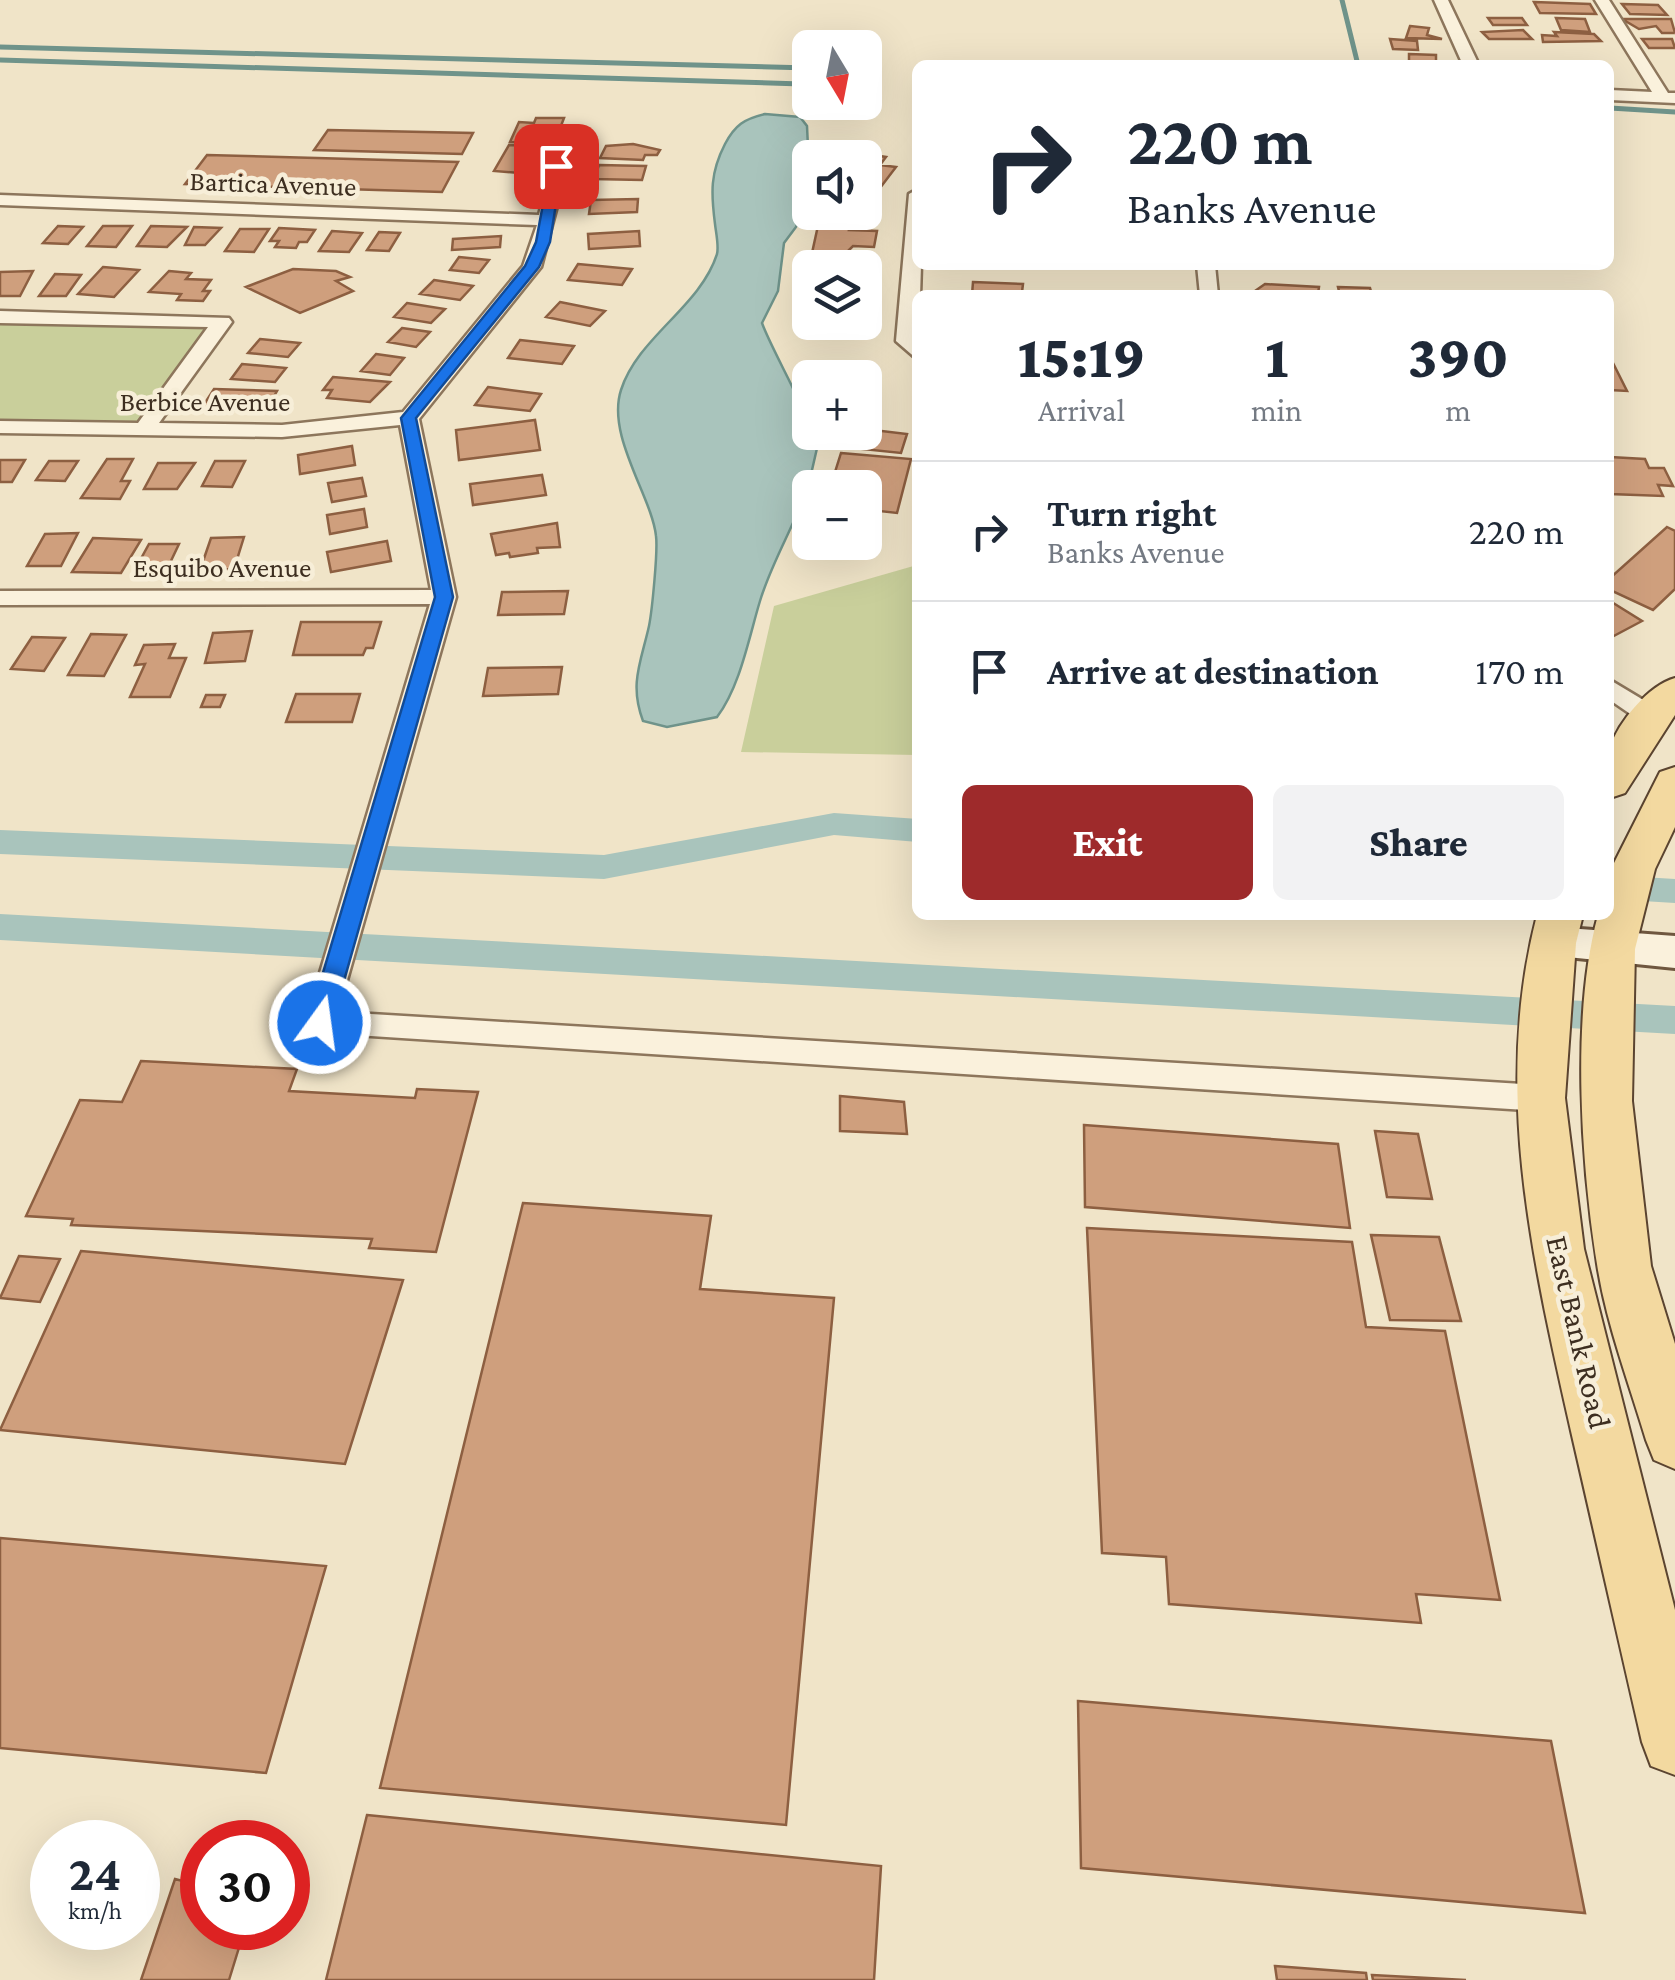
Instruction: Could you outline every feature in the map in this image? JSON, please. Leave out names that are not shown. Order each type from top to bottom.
[{"type":"main road","points":[[1614,777],[1663,703]]},
{"type":"main road","name":"East Bank Road","points":[[1675,782],[1634,869],[1612,949],[1607,1100],[1624,1266],[1675,1440]]},
{"type":"main road","points":[[1557,929],[1612,949],[1675,952]]},
{"type":"main road","name":"East Bank Road","points":[[1557,929],[1540,1098],[1557,1250],[1675,1742]]},
{"type":"street","points":[[1442,0],[1469,60]]},
{"type":"street","points":[[1602,0],[1669,98]]},
{"type":"street","points":[[1614,96],[1669,98]]},
{"type":"street","points":[[574,135],[556,166],[543,242],[532,267],[408,418],[444,597],[320,1023],[1540,1098]]},
{"type":"street","name":"Bartica Avenue","points":[[0,200],[545,220]]},
{"type":"street","points":[[912,268],[906,342],[912,348]]},
{"type":"street","points":[[0,317],[222,322],[144,429]]},
{"type":"street","name":"Berbice Avenue","points":[[0,427],[282,431],[408,418]]},
{"type":"street","name":"Esquibo Avenue","points":[[0,598],[444,597]]},
{"type":"street","points":[[1614,689],[1663,703]]},
{"type":"green space","points":[[0,317],[222,322],[144,429],[0,427]]},
{"type":"green space","points":[[912,566],[912,755],[741,752],[774,606]]},
{"type":"water","points":[[765,114],[792,116],[792,120],[802,120],[807,126],[808,140],[792,140],[794,230],[784,243],[778,291],[762,323],[792,386],[792,450],[817,450],[812,470],[792,470],[792,526],[765,586],[743,661],[725,705],[717,717],[667,727],[643,721],[637,696],[652,608],[656,536],[624,446],[618,408],[629,371],[709,273],[718,243],[713,203],[717,164],[733,132],[751,118]]},
{"type":"building","points":[[1534,2],[1590,4],[1596,14],[1540,13]]},
{"type":"building","points":[[1622,4],[1658,5],[1667,15],[1630,14]]},
{"type":"building","points":[[1488,18],[1522,18],[1527,25],[1493,25]]},
{"type":"building","points":[[1556,18],[1585,19],[1590,32],[1561,30]]},
{"type":"building","points":[[1622,19],[1671,19],[1675,33],[1662,33],[1656,26],[1639,29]]},
{"type":"building","points":[[1410,26],[1429,28],[1427,35],[1442,39],[1406,38]]},
{"type":"building","points":[[1523,30],[1532,39],[1489,39],[1482,32]]},
{"type":"building","points":[[1554,32],[1594,34],[1601,41],[1543,42],[1542,35],[1557,36]]},
{"type":"building","points":[[1390,39],[1417,41],[1418,50],[1393,49]]},
{"type":"building","points":[[1642,39],[1672,39],[1675,48],[1649,48]]},
{"type":"building","points":[[1409,54],[1436,55],[1436,60],[1409,60]]},
{"type":"building","points":[[536,118],[564,118],[559,131],[538,130],[532,143],[510,142],[519,122],[534,123]]},
{"type":"building","points":[[328,130],[473,133],[462,154],[314,150]]},
{"type":"building","points":[[633,144],[660,150],[657,155],[645,155],[643,160],[600,158],[606,146]]},
{"type":"building","points":[[509,145],[533,146],[519,173],[494,171]]},
{"type":"building","points":[[207,155],[458,162],[442,192],[185,184]]},
{"type":"building","points":[[599,165],[646,166],[642,180],[594,179]]},
{"type":"building","points":[[882,165],[896,167],[882,185]]},
{"type":"building","points":[[638,199],[637,212],[589,214],[591,200]]},
{"type":"building","points":[[58,226],[83,227],[68,244],[43,243]]},
{"type":"building","points":[[103,226],[132,226],[116,247],[87,246]]},
{"type":"building","points":[[151,226],[187,227],[167,247],[137,246]]},
{"type":"building","points":[[194,227],[221,228],[205,245],[185,245]]},
{"type":"building","points":[[279,228],[315,230],[307,242],[299,242],[296,248],[275,247],[279,241],[270,241]]},
{"type":"building","points":[[240,229],[269,229],[254,252],[225,251]]},
{"type":"building","points":[[817,230],[877,231],[874,247],[813,250]]},
{"type":"building","points":[[332,231],[362,233],[349,252],[319,251]]},
{"type":"building","points":[[639,231],[640,246],[589,249],[588,234]]},
{"type":"building","points":[[379,232],[400,233],[389,251],[367,250]]},
{"type":"building","points":[[501,236],[500,247],[452,250],[453,239]]},
{"type":"building","points":[[459,257],[489,260],[479,273],[450,270]]},
{"type":"building","points":[[578,264],[632,269],[622,285],[568,280]]},
{"type":"building","points":[[103,267],[139,270],[114,297],[78,294]]},
{"type":"building","points":[[293,269],[336,271],[350,277],[336,281],[353,291],[300,313],[246,287]]},
{"type":"building","points":[[33,271],[20,296],[0,296],[0,272]]},
{"type":"building","points":[[169,271],[191,273],[186,279],[211,280],[203,291],[210,291],[203,301],[177,300],[181,294],[149,292]]},
{"type":"building","points":[[55,274],[81,275],[66,296],[39,296]]},
{"type":"building","points":[[434,280],[473,286],[460,300],[420,294]]},
{"type":"building","points":[[973,282],[1023,284],[1022,290],[972,290]]},
{"type":"building","points":[[1265,284],[1319,287],[1319,290],[1256,290]]},
{"type":"building","points":[[1338,287],[1371,290],[1339,290]]},
{"type":"building","points":[[560,302],[605,311],[590,326],[546,317]]},
{"type":"building","points":[[407,303],[445,309],[431,323],[394,317]]},
{"type":"building","points":[[402,328],[430,332],[416,347],[388,342]]},
{"type":"building","points":[[260,339],[300,343],[288,357],[248,353]]},
{"type":"building","points":[[520,340],[574,346],[562,364],[508,358]]},
{"type":"building","points":[[376,354],[404,358],[390,375],[361,371]]},
{"type":"building","points":[[242,364],[286,368],[275,382],[231,379]]},
{"type":"building","points":[[1614,365],[1627,391],[1614,390]]},
{"type":"building","points":[[333,377],[390,382],[370,402],[327,398],[332,390],[323,390]]},
{"type":"building","points":[[488,387],[541,394],[530,411],[475,405]]},
{"type":"building","points":[[214,389],[277,391],[265,412],[201,409]]},
{"type":"building","points":[[535,420],[540,450],[459,460],[456,430]]},
{"type":"building","points":[[882,431],[907,434],[901,453],[872,450],[882,450]]},
{"type":"building","points":[[352,446],[355,465],[300,474],[298,455]]},
{"type":"building","points":[[841,453],[911,459],[897,513],[882,511],[882,470],[836,470]]},
{"type":"building","points":[[1614,457],[1645,459],[1649,468],[1664,468],[1673,486],[1658,485],[1663,496],[1614,494]]},
{"type":"building","points":[[107,459],[133,459],[121,481],[130,481],[120,499],[81,498]]},
{"type":"building","points":[[0,460],[25,460],[12,482],[0,482]]},
{"type":"building","points":[[49,461],[78,461],[65,481],[36,480]]},
{"type":"building","points":[[215,461],[245,461],[232,487],[202,486]]},
{"type":"building","points":[[158,463],[195,463],[177,489],[144,489]]},
{"type":"building","points":[[542,475],[546,495],[473,505],[470,484]]},
{"type":"building","points":[[362,478],[366,496],[332,502],[328,483]]},
{"type":"building","points":[[364,509],[367,527],[330,534],[327,515]]},
{"type":"building","points":[[557,523],[560,547],[537,548],[538,553],[510,557],[509,553],[496,555],[491,534]]},
{"type":"building","points":[[1667,527],[1675,531],[1675,589],[1653,610],[1614,592],[1614,574]]},
{"type":"building","points":[[78,533],[61,566],[27,566],[45,534]]},
{"type":"building","points":[[244,537],[234,569],[200,570],[211,538]]},
{"type":"building","points":[[93,538],[141,540],[121,573],[72,572]]},
{"type":"building","points":[[387,541],[391,561],[331,572],[327,552]]},
{"type":"building","points":[[149,544],[179,544],[169,565],[138,564]]},
{"type":"building","points":[[568,591],[564,614],[498,615],[502,592]]},
{"type":"building","points":[[1614,604],[1642,621],[1614,636]]},
{"type":"building","points":[[301,622],[381,622],[373,648],[366,648],[363,655],[293,655]]},
{"type":"building","points":[[252,631],[245,661],[205,663],[213,633]]},
{"type":"building","points":[[91,634],[126,635],[104,676],[68,675]]},
{"type":"building","points":[[32,637],[65,638],[44,671],[11,669]]},
{"type":"building","points":[[175,644],[169,658],[186,658],[170,697],[130,697],[145,664],[135,665],[144,645]]},
{"type":"building","points":[[562,667],[558,694],[483,696],[488,668]]},
{"type":"building","points":[[296,694],[360,694],[352,722],[286,722]]},
{"type":"building","points":[[206,695],[225,695],[220,707],[201,707]]},
{"type":"building","points":[[141,1061],[297,1069],[289,1091],[415,1098],[417,1089],[478,1092],[436,1252],[369,1248],[372,1239],[71,1225],[73,1219],[26,1216],[80,1100],[122,1102]]},
{"type":"building","points":[[840,1096],[904,1102],[907,1134],[840,1131]]},
{"type":"building","points":[[1084,1125],[1338,1144],[1350,1228],[1085,1207]]},
{"type":"building","points":[[1375,1131],[1418,1134],[1432,1199],[1387,1197]]},
{"type":"building","points":[[523,1203],[711,1216],[700,1289],[834,1298],[786,1825],[380,1788]]},
{"type":"building","points":[[1087,1228],[1352,1242],[1366,1327],[1445,1331],[1500,1600],[1416,1594],[1421,1623],[1169,1604],[1166,1557],[1102,1553]]},
{"type":"building","points":[[1371,1235],[1439,1237],[1461,1321],[1390,1320]]},
{"type":"building","points":[[81,1251],[403,1280],[345,1464],[0,1430]]},
{"type":"building","points":[[19,1256],[60,1259],[40,1302],[0,1298]]},
{"type":"building","points":[[0,1538],[326,1566],[266,1773],[0,1748]]},
{"type":"building","points":[[1078,1701],[1551,1741],[1585,1913],[1081,1868]]},
{"type":"building","points":[[367,1815],[881,1866],[874,1980],[326,1980]]},
{"type":"building","points":[[175,1879],[180,1880],[180,1950],[238,1950],[229,1980],[141,1980],[151,1950],[160,1950],[160,1924]]},
{"type":"building","points":[[1275,1966],[1366,1973],[1367,1980],[1277,1980]]},
{"type":"building","points":[[1372,1975],[1466,1980],[1373,1980]]},
{"type":"waterway","points":[[1342,0],[1357,60]]},
{"type":"waterway","points":[[0,47],[792,68]]},
{"type":"waterway","points":[[0,60],[792,84]]},
{"type":"waterway","points":[[1614,108],[1675,112]]},
{"type":"waterway","points":[[0,842],[604,867],[834,824],[912,830]]},
{"type":"waterway","points":[[1614,887],[1675,891]]},
{"type":"waterway","points":[[0,927],[1675,1020]]},
{"type":"route","points":[[320,1023],[444,597],[408,418],[532,267],[543,242],[556,166]]}]
